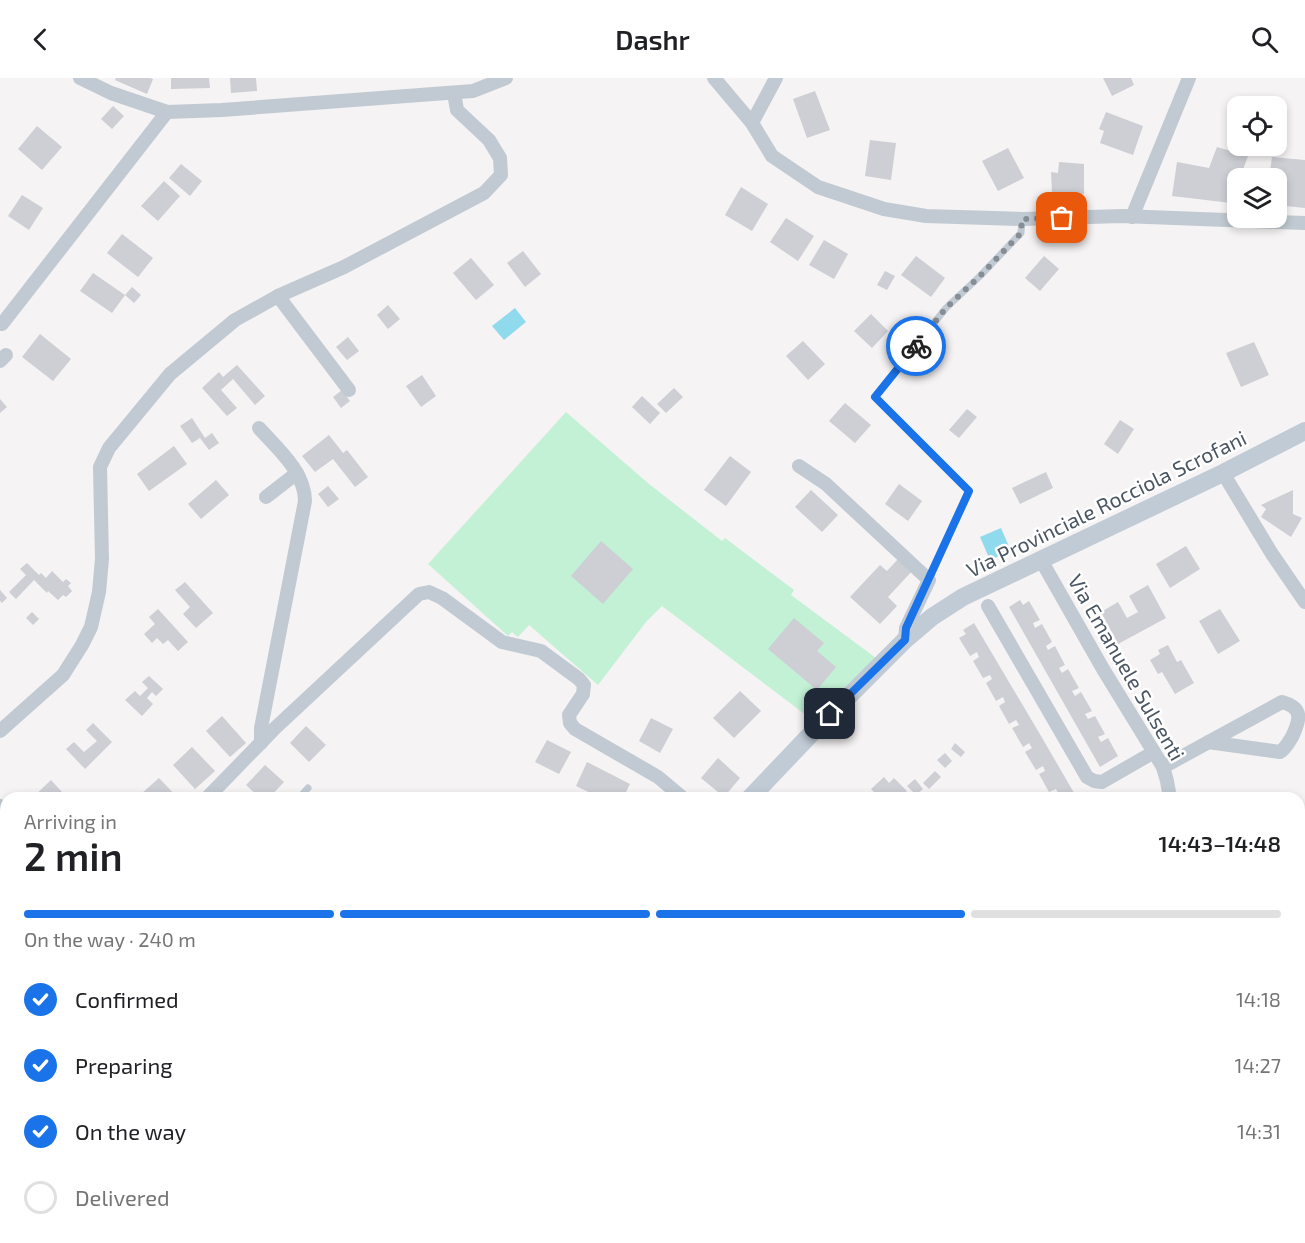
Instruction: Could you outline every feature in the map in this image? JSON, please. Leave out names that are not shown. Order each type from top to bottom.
[{"type":"street","points":[[80,78],[111,93],[167,112],[454,93],[472,91],[506,78]]},
{"type":"street","points":[[714,78],[752,123],[772,156],[818,187],[884,209],[926,216],[1022,219],[1132,217],[1305,223]]},
{"type":"street","points":[[752,123],[776,78]]},
{"type":"street","points":[[1132,217],[1188,78]]},
{"type":"street","points":[[0,731],[63,675],[91,627],[99,592],[102,559],[100,467],[109,448],[170,374],[235,320],[278,296],[344,267],[484,194],[501,175],[500,158],[489,140],[457,110],[454,93]]},
{"type":"street","points":[[2,324],[167,112]]},
{"type":"street","points":[[278,296],[349,390]]},
{"type":"street","points":[[259,428],[290,463],[305,489],[305,501],[261,728],[261,743]]},
{"type":"street","name":"Via Provinciale Rocciola Scrofani","points":[[756,792],[808,736],[905,640],[932,617],[963,597],[1223,473],[1305,431]]},
{"type":"street","points":[[799,466],[826,484],[929,580],[906,628],[905,640]]},
{"type":"street","points":[[266,497],[297,473]]},
{"type":"street","points":[[1223,473],[1272,554],[1305,602]]},
{"type":"street","name":"Via Emanuele Sulsenti","points":[[1041,560],[1103,669],[1163,767],[1169,792]]},
{"type":"street","points":[[213,792],[261,743],[419,594],[429,592],[442,598],[502,642],[541,651],[579,679],[584,685],[584,694],[569,715],[570,723],[575,729],[658,777],[676,792]]},
{"type":"street","points":[[988,606],[1087,777],[1102,782],[1154,752]]},
{"type":"street","points":[[1163,767],[1208,742],[1282,702],[1291,705],[1298,713],[1299,722],[1286,748],[1280,752],[1208,742]]},
{"type":"lane","points":[[929,580],[969,491],[875,397],[946,308],[1021,233],[1022,219]]},
{"type":"lane","points":[[304,792],[308,788]]},
{"type":"green space","points":[[566,412],[649,484],[722,541],[725,538],[794,590],[791,595],[880,661],[833,705],[826,704],[819,710],[819,718],[815,722],[662,606],[646,622],[598,685],[529,625],[518,637],[512,632],[508,636],[428,564]]},
{"type":"water","points":[[515,308],[526,322],[504,340],[492,326]]},
{"type":"water","points":[[1001,528],[1011,551],[990,560],[980,537]]},
{"type":"building","points":[[116,78],[153,79],[147,94],[115,80]]},
{"type":"building","points":[[171,78],[209,78],[210,88],[171,89]]},
{"type":"building","points":[[230,78],[256,78],[257,91],[231,93]]},
{"type":"building","points":[[1103,78],[1131,78],[1134,85],[1112,96]]},
{"type":"building","points":[[815,91],[830,130],[807,138],[793,99]]},
{"type":"building","points":[[113,106],[124,116],[112,129],[101,119]]},
{"type":"building","points":[[1106,112],[1143,126],[1133,155],[1100,143],[1104,131],[1099,129]]},
{"type":"building","points":[[37,126],[62,147],[42,170],[18,149]]},
{"type":"building","points":[[870,140],[896,143],[891,180],[865,176]]},
{"type":"building","points":[[1217,147],[1227,150],[1227,156],[1248,156],[1244,168],[1227,168],[1227,203],[1172,196],[1177,162],[1209,168]]},
{"type":"building","points":[[1008,148],[1024,178],[998,191],[982,161]]},
{"type":"building","points":[[1272,157],[1305,160],[1305,208],[1287,206],[1287,168],[1270,168]]},
{"type":"building","points":[[1059,162],[1084,164],[1084,194],[1052,193],[1051,172],[1058,173]]},
{"type":"building","points":[[181,164],[202,181],[190,196],[169,178]]},
{"type":"building","points":[[164,181],[180,196],[158,221],[141,206]]},
{"type":"building","points":[[741,187],[768,204],[752,231],[725,215]]},
{"type":"building","points":[[22,195],[43,208],[29,230],[8,216]]},
{"type":"building","points":[[786,218],[814,236],[798,261],[770,242]]},
{"type":"building","points":[[122,234],[153,258],[138,277],[107,253]]},
{"type":"building","points":[[824,240],[848,254],[834,279],[809,265]]},
{"type":"building","points":[[523,251],[541,274],[525,287],[507,263]]},
{"type":"building","points":[[916,256],[945,278],[931,297],[901,275]]},
{"type":"building","points":[[1044,256],[1059,269],[1040,291],[1025,278]]},
{"type":"building","points":[[471,258],[494,285],[476,300],[453,273]]},
{"type":"building","points":[[885,271],[895,276],[887,290],[877,285]]},
{"type":"building","points":[[93,273],[125,295],[112,313],[80,291]]},
{"type":"building","points":[[132,287],[141,295],[134,303],[125,295]]},
{"type":"building","points":[[388,305],[400,319],[388,329],[377,315]]},
{"type":"building","points":[[871,314],[888,331],[872,348],[854,331]]},
{"type":"building","points":[[40,334],[71,359],[53,381],[22,357]]},
{"type":"building","points":[[348,337],[359,351],[347,360],[336,347]]},
{"type":"building","points":[[803,341],[825,364],[808,380],[786,356]]},
{"type":"building","points":[[1254,342],[1269,375],[1241,387],[1226,353]]},
{"type":"building","points":[[237,365],[265,396],[255,405],[233,379],[221,390],[237,408],[227,416],[202,388],[219,372],[223,377]]},
{"type":"building","points":[[422,375],[436,396],[421,407],[406,386]]},
{"type":"building","points":[[674,388],[683,397],[666,413],[657,404]]},
{"type":"building","points":[[342,390],[350,401],[341,408],[333,397]]},
{"type":"building","points":[[642,396],[660,413],[650,424],[632,407]]},
{"type":"building","points":[[0,399],[7,407],[0,413]]},
{"type":"building","points":[[845,403],[871,425],[855,443],[829,421]]},
{"type":"building","points":[[967,409],[977,417],[959,438],[949,430]]},
{"type":"building","points":[[192,418],[205,438],[212,433],[219,443],[209,450],[200,438],[192,443],[180,426]]},
{"type":"building","points":[[1120,420],[1134,429],[1118,454],[1104,444]]},
{"type":"building","points":[[329,435],[343,453],[347,450],[368,477],[355,487],[333,459],[315,472],[302,456]]},
{"type":"building","points":[[174,446],[187,464],[149,491],[137,474]]},
{"type":"building","points":[[730,456],[751,472],[726,506],[704,490]]},
{"type":"building","points":[[1046,472],[1053,488],[1020,504],[1012,488]]},
{"type":"building","points":[[216,480],[229,495],[201,519],[188,504]]},
{"type":"building","points":[[899,484],[922,501],[908,521],[885,504]]},
{"type":"building","points":[[328,486],[339,499],[328,507],[318,494]]},
{"type":"building","points":[[811,490],[838,515],[822,532],[795,507]]},
{"type":"building","points":[[1293,490],[1293,514],[1302,518],[1291,537],[1261,517],[1266,509],[1261,505]]},
{"type":"building","points":[[601,541],[633,569],[603,604],[571,576]]},
{"type":"building","points":[[1186,546],[1200,569],[1170,588],[1156,564]]},
{"type":"building","points":[[899,558],[912,571],[888,597],[897,606],[880,624],[850,597],[880,565],[887,571]]},
{"type":"building","points":[[27,563],[39,575],[41,573],[46,578],[52,571],[63,582],[66,579],[71,583],[68,586],[72,591],[66,597],[63,595],[58,600],[34,580],[16,599],[9,592],[26,575],[20,569]]},
{"type":"building","points":[[185,582],[213,613],[196,628],[183,614],[190,607],[175,590]]},
{"type":"building","points":[[1148,585],[1166,618],[1118,644],[1101,612],[1118,602],[1127,618],[1138,612],[1129,596]]},
{"type":"building","points":[[0,590],[7,598],[2,603],[0,601]]},
{"type":"building","points":[[1020,600],[1023,605],[1029,601],[1040,620],[1033,623],[1035,628],[1042,624],[1052,642],[1046,646],[1048,650],[1055,646],[1065,665],[1059,668],[1062,673],[1068,669],[1079,688],[1072,691],[1075,696],[1081,692],[1092,711],[1085,714],[1088,719],[1095,716],[1105,734],[1098,737],[1101,742],[1108,738],[1118,756],[1100,767],[1009,607]]},
{"type":"building","points":[[158,609],[188,642],[178,651],[168,640],[163,644],[157,638],[152,643],[144,634],[155,624],[149,617]]},
{"type":"building","points":[[1220,609],[1240,641],[1218,654],[1199,621]]},
{"type":"building","points":[[32,612],[39,619],[33,625],[26,618]]},
{"type":"building","points":[[794,618],[824,643],[817,651],[836,667],[817,690],[768,649]]},
{"type":"building","points":[[974,623],[1073,792],[1058,792],[1056,789],[1049,792],[1039,774],[1045,771],[1043,766],[1036,770],[1025,752],[1032,748],[1029,743],[1023,747],[1012,728],[1019,725],[1016,720],[1009,724],[999,706],[1005,702],[1003,697],[996,701],[986,683],[992,679],[990,675],[983,678],[973,661],[979,657],[977,652],[970,656],[959,638],[966,634],[963,630]]},
{"type":"building","points":[[1168,645],[1177,662],[1181,660],[1194,683],[1175,694],[1162,672],[1158,674],[1150,660],[1160,654],[1158,650]]},
{"type":"building","points":[[149,676],[163,689],[156,696],[152,692],[147,698],[153,704],[142,716],[125,700],[135,691],[140,696],[148,688],[142,682]]},
{"type":"building","points":[[740,691],[761,711],[734,738],[713,718]]},
{"type":"building","points":[[222,716],[246,743],[230,757],[206,731]]},
{"type":"building","points":[[651,718],[673,729],[660,753],[639,741]]},
{"type":"building","points":[[93,723],[112,742],[85,769],[66,749],[74,742],[84,752],[97,741],[86,730]]},
{"type":"building","points":[[306,726],[326,745],[309,762],[290,743]]},
{"type":"building","points":[[547,740],[571,752],[559,774],[535,762]]},
{"type":"building","points":[[955,743],[965,752],[961,757],[951,749]]},
{"type":"building","points":[[192,747],[215,771],[195,789],[173,765]]},
{"type":"building","points":[[945,753],[952,761],[945,768],[937,760]]},
{"type":"building","points":[[718,758],[740,778],[728,792],[718,792],[701,778]]},
{"type":"building","points":[[587,762],[630,784],[626,792],[588,792],[576,786]]},
{"type":"building","points":[[265,765],[284,782],[275,792],[254,792],[246,785]]},
{"type":"building","points":[[935,771],[941,777],[929,789],[923,783]]},
{"type":"building","points":[[884,777],[889,783],[894,778],[907,791],[874,792],[871,789]]},
{"type":"building","points":[[159,778],[172,792],[143,792]]},
{"type":"building","points":[[915,779],[923,789],[920,792],[913,792],[907,786]]},
{"type":"building","points":[[51,780],[62,792],[38,792]]},
{"type":"way so far","points":[[916,346],[946,308],[1021,233],[1022,219],[1062,218]]},
{"type":"route","points":[[830,714],[905,640],[906,628],[969,491],[875,397],[916,346]]}]
